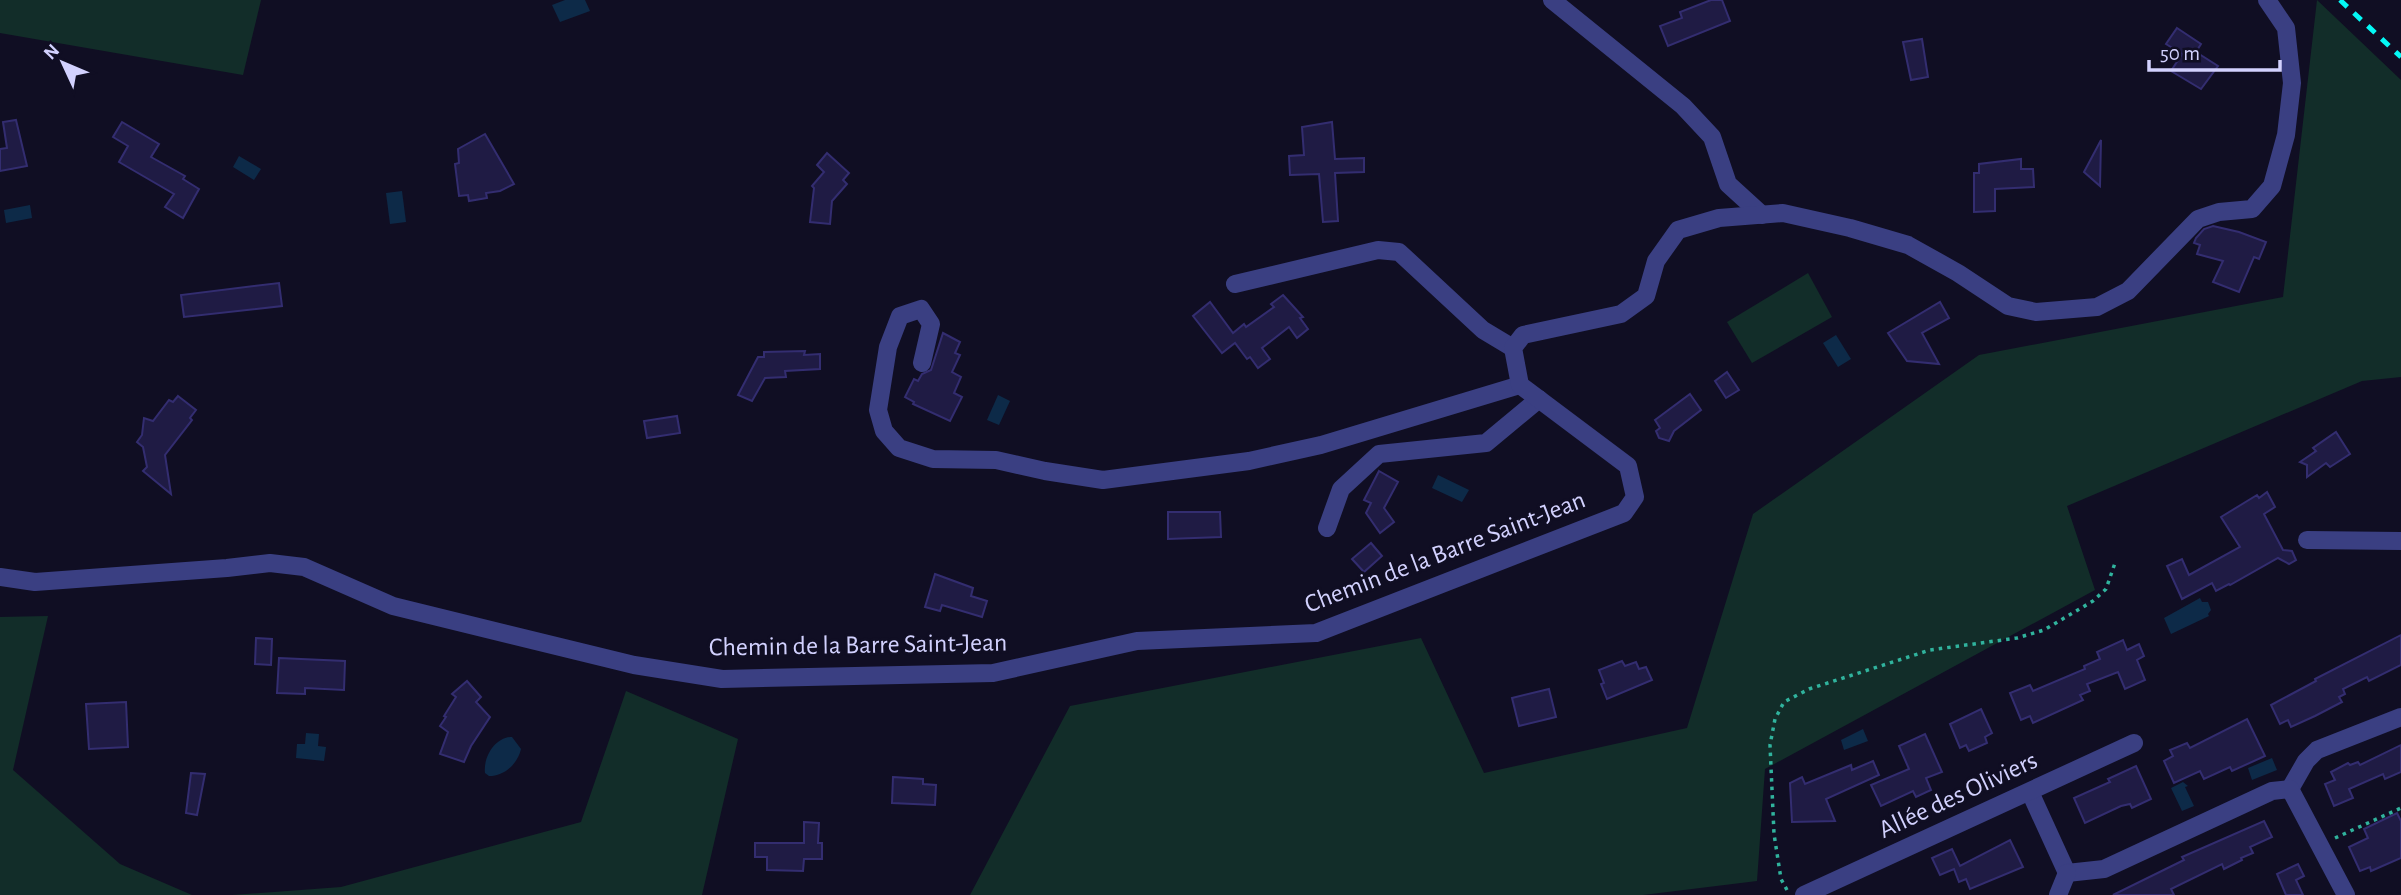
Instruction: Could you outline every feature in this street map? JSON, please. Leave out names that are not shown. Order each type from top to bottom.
[{"type":"street","points":[[1552,0],[1683,106],[1712,137],[1728,184],[1762,215]]},
{"type":"street","points":[[922,363],[931,324],[921,309],[900,316],[888,347],[878,410],[884,431],[898,448],[933,459],[996,460],[1103,480],[1249,461],[1321,445],[1520,385],[1513,348],[1523,335],[1621,314],[1646,296],[1656,261],[1678,230],[1719,218],[1783,214],[1850,228],[1908,245],[1958,273],[2008,306],[2036,312],[2097,307],[2128,291],[2198,219],[2219,212],[2252,209],[2272,186],[2286,135],[2292,83],[2286,28],[2267,0]]},
{"type":"street","points":[[1235,284],[1378,250],[1399,252],[1483,330],[1513,348]]},
{"type":"street","name":"Chemin de la Barre Saint-Jean","points":[[0,578],[35,582],[270,563],[304,567],[393,606],[634,665],[722,679],[993,673],[1137,641],[1316,633],[1624,513],[1635,497],[1628,466],[1520,385]]},
{"type":"street","points":[[1327,528],[1341,489],[1379,454],[1486,443],[1539,399]]},
{"type":"street","points":[[2307,540],[2401,541]]},
{"type":"street","points":[[2290,789],[2306,761],[2317,750],[2401,716]]},
{"type":"street","name":"Allée des Oliviers","points":[[1804,895],[2134,743]]},
{"type":"street","points":[[2290,789],[2346,895]]},
{"type":"street","points":[[2067,873],[2104,869],[2272,791],[2290,789]]},
{"type":"street","points":[[2030,792],[2067,873],[2058,895]]},
{"type":"path","points":[[1790,895],[1781,879],[1774,834],[1770,746],[1775,719],[1784,702],[1809,689],[1930,650],[2017,638],[2044,630],[2093,601],[2106,590],[2115,563]]},
{"type":"path","points":[[2320,844],[2401,808]]},
{"type":"green space","points":[[0,0],[261,0],[243,75],[0,33]]},
{"type":"green space","points":[[2317,0],[2401,80],[2401,377],[2362,381],[2067,506],[2095,590],[1765,769],[1757,881],[1643,895],[970,895],[1070,706],[1421,638],[1484,773],[1687,728],[1753,514],[1979,355],[2283,297]]},
{"type":"green space","points":[[1808,273],[1832,317],[1752,363],[1727,322]]},
{"type":"green space","points":[[48,616],[13,770],[120,864],[192,895],[0,895],[0,617]]},
{"type":"green space","points":[[626,691],[738,739],[702,895],[232,895],[341,887],[581,822]]},
{"type":"water","points":[[565,0],[585,0],[590,11],[560,22],[552,5]]},
{"type":"water","points":[[239,156],[261,169],[254,180],[233,167]]},
{"type":"water","points":[[402,191],[406,222],[390,224],[386,193]]},
{"type":"water","points":[[30,205],[32,218],[6,223],[4,210]]},
{"type":"water","points":[[1836,335],[1851,359],[1838,367],[1823,343]]},
{"type":"water","points":[[998,395],[1010,401],[999,425],[987,420]]},
{"type":"water","points":[[1438,475],[1469,490],[1462,502],[1432,488]]},
{"type":"water","points":[[2200,598],[2202,602],[2208,602],[2211,610],[2209,616],[2171,634],[2164,618]]},
{"type":"water","points":[[1863,729],[1868,741],[1844,750],[1841,740]]},
{"type":"water","points":[[306,733],[319,734],[318,746],[326,747],[324,761],[296,758],[297,744],[305,744]]},
{"type":"water","points":[[512,737],[521,749],[517,759],[510,768],[489,776],[485,773],[485,767],[491,749],[500,740]]},
{"type":"water","points":[[2272,758],[2277,770],[2252,780],[2248,768]]},
{"type":"water","points":[[2183,782],[2188,786],[2185,787],[2194,806],[2182,811],[2171,788]]},
{"type":"building","points":[[1711,0],[1722,0],[1730,21],[1668,46],[1660,26],[1682,18],[1680,12]]},
{"type":"building","points":[[2177,28],[2201,44],[2196,52],[2218,66],[2201,89],[2171,71],[2182,54],[2166,44]]},
{"type":"building","points":[[1922,39],[1928,77],[1911,80],[1903,42]]},
{"type":"building","points":[[16,120],[27,166],[0,171],[0,149],[7,148],[3,122]]},
{"type":"building","points":[[122,122],[159,144],[151,157],[185,176],[183,179],[199,189],[183,218],[165,207],[174,194],[119,162],[128,146],[113,137]]},
{"type":"building","points":[[1332,122],[1335,159],[1364,158],[1364,172],[1335,173],[1338,221],[1323,222],[1319,174],[1290,175],[1289,156],[1304,155],[1302,127]]},
{"type":"building","points":[[485,134],[514,184],[500,191],[486,193],[487,198],[469,201],[468,195],[459,196],[455,164],[459,163],[458,149]]},
{"type":"building","points":[[2101,140],[2100,186],[2084,172]]},
{"type":"building","points":[[827,153],[849,173],[843,180],[847,184],[832,201],[830,224],[810,222],[814,188],[812,186],[824,172],[817,165]]},
{"type":"building","points":[[2021,159],[2021,169],[2033,169],[2034,187],[1995,189],[1995,211],[1974,212],[1974,173],[1979,173],[1979,164]]},
{"type":"building","points":[[2213,226],[2266,242],[2259,259],[2254,257],[2239,292],[2213,282],[2223,261],[2197,254],[2200,245],[2194,243],[2196,238],[2204,229]]},
{"type":"building","points":[[279,283],[282,306],[184,317],[181,295]]},
{"type":"building","points":[[1283,295],[1303,317],[1300,318],[1308,329],[1297,338],[1289,327],[1262,348],[1270,359],[1258,368],[1235,343],[1222,353],[1193,316],[1210,302],[1233,333],[1274,307],[1271,304]]},
{"type":"building","points":[[1940,302],[1949,318],[1922,333],[1939,364],[1907,361],[1888,333]]},
{"type":"building","points":[[943,333],[960,342],[955,353],[960,355],[952,372],[961,377],[954,393],[962,397],[950,421],[913,404],[914,402],[905,397],[914,379],[918,381],[922,374],[931,370]]},
{"type":"building","points":[[805,351],[804,355],[820,354],[820,369],[785,371],[786,377],[765,378],[752,401],[738,395],[758,357],[764,357],[764,352]]},
{"type":"building","points":[[1727,372],[1739,390],[1726,398],[1715,381]]},
{"type":"building","points":[[1690,394],[1701,410],[1674,431],[1669,441],[1659,438],[1656,431],[1660,428],[1655,420]]},
{"type":"building","points":[[178,396],[196,410],[190,418],[192,420],[165,455],[171,494],[143,471],[147,467],[143,447],[137,442],[142,435],[144,418],[153,421],[169,400],[173,402]]},
{"type":"building","points":[[677,416],[680,433],[647,438],[644,421]]},
{"type":"building","points":[[2336,432],[2350,454],[2330,467],[2326,463],[2307,477],[2307,465],[2300,462],[2316,451],[2313,448]]},
{"type":"building","points":[[1379,471],[1398,482],[1384,508],[1394,522],[1380,533],[1366,513],[1371,503],[1364,500]]},
{"type":"building","points":[[2267,492],[2275,507],[2264,514],[2283,550],[2292,551],[2296,560],[2289,564],[2278,558],[2216,591],[2212,583],[2182,599],[2167,566],[2182,559],[2189,575],[2240,547],[2221,517],[2257,495],[2259,498]]},
{"type":"building","points":[[1168,512],[1220,512],[1221,537],[1168,539]]},
{"type":"building","points":[[1371,543],[1382,556],[1364,572],[1352,559]]},
{"type":"building","points":[[935,574],[973,588],[971,596],[987,601],[982,617],[942,605],[940,611],[925,607]]},
{"type":"building","points":[[2401,635],[2401,665],[2369,681],[2367,677],[2343,689],[2345,694],[2339,697],[2342,702],[2315,716],[2291,727],[2288,720],[2280,724],[2271,705]]},
{"type":"building","points":[[256,638],[272,639],[271,665],[255,664]]},
{"type":"building","points":[[2123,640],[2127,650],[2139,644],[2144,656],[2137,660],[2145,680],[2125,689],[2118,672],[2087,684],[2090,691],[2080,695],[2083,700],[2033,723],[2030,716],[2021,720],[2010,693],[2030,685],[2033,691],[2085,669],[2084,666],[2100,659],[2097,652]]},
{"type":"building","points":[[279,658],[345,661],[344,690],[305,688],[305,694],[277,693]]},
{"type":"building","points":[[1622,661],[1625,666],[1636,662],[1639,669],[1646,667],[1652,680],[1607,699],[1599,670]]},
{"type":"building","points":[[467,681],[481,697],[476,702],[490,717],[464,762],[440,754],[448,732],[440,726],[456,697],[452,694]]},
{"type":"building","points":[[1549,689],[1556,717],[1519,726],[1512,698]]},
{"type":"building","points":[[126,702],[128,747],[89,749],[86,704]]},
{"type":"building","points":[[1981,709],[1992,733],[1985,737],[1987,743],[1969,751],[1966,745],[1960,748],[1950,724]]},
{"type":"building","points":[[2247,719],[2265,756],[2232,771],[2230,767],[2204,779],[2200,771],[2174,783],[2164,761],[2173,756],[2170,750],[2187,743],[2190,748]]},
{"type":"building","points":[[1925,734],[1942,772],[1926,778],[1931,790],[1916,797],[1913,791],[1881,806],[1871,785],[1909,769],[1899,746]]},
{"type":"building","points":[[2401,745],[2401,772],[2385,779],[2383,774],[2349,789],[2353,798],[2334,806],[2325,784],[2335,780],[2331,772],[2348,763],[2350,765],[2358,762],[2360,765]]},
{"type":"building","points":[[1873,761],[1879,775],[1826,799],[1835,821],[1792,822],[1790,783],[1802,777],[1805,784],[1851,765],[1852,770]]},
{"type":"building","points":[[2136,766],[2151,799],[2132,808],[2130,804],[2121,806],[2085,823],[2074,798],[2110,782],[2108,779]]},
{"type":"building","points":[[191,773],[205,774],[197,815],[186,813]]},
{"type":"building","points":[[893,777],[923,779],[923,784],[936,785],[935,805],[892,803]]},
{"type":"building","points":[[2397,813],[2401,821],[2401,858],[2371,871],[2370,867],[2360,871],[2349,847],[2368,838],[2364,829]]},
{"type":"building","points":[[2264,821],[2272,837],[2250,847],[2253,853],[2224,869],[2222,864],[2171,889],[2174,895],[2113,895],[2184,860],[2182,857]]},
{"type":"building","points":[[804,822],[819,823],[818,843],[822,843],[822,859],[804,859],[803,871],[767,870],[767,857],[755,857],[755,843],[804,843]]},
{"type":"building","points":[[2010,840],[2023,867],[1970,889],[1966,879],[1959,882],[1954,869],[1940,875],[1932,858],[1952,849],[1960,866]]},
{"type":"building","points":[[2298,864],[2304,876],[2296,880],[2303,895],[2286,895],[2277,874]]},
{"type":"railway","points":[[2340,0],[2401,57]]}]
